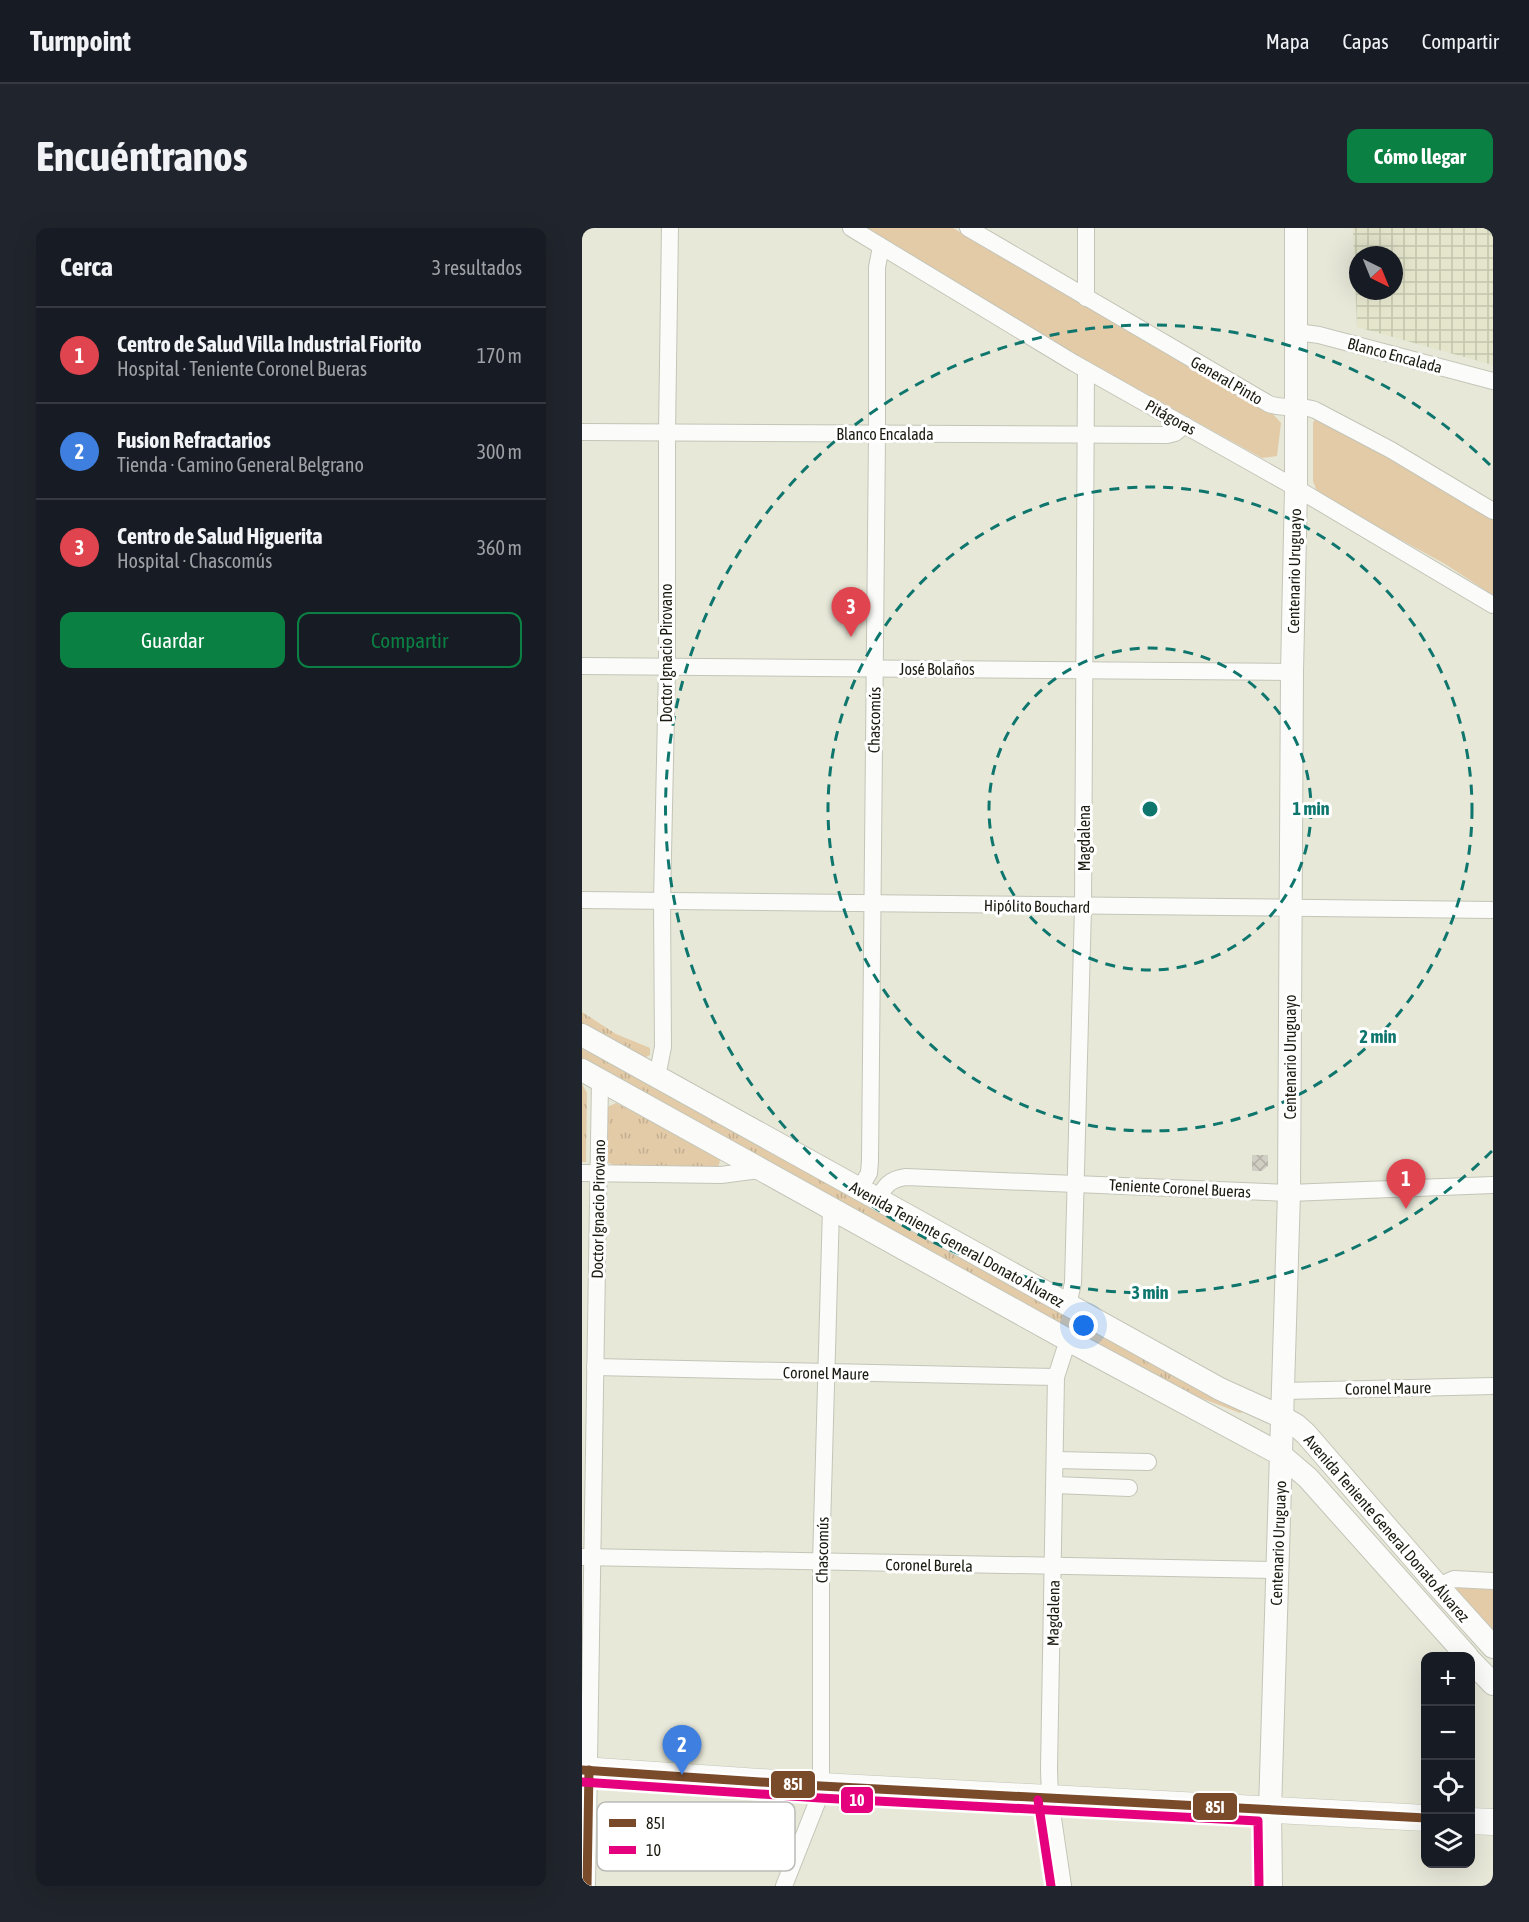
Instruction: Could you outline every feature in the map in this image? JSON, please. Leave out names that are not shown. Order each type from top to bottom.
[{"type":"main road","name":"Centenario Uruguayo","points":[[1271,1886],[1270,1810],[1289,1193],[1292,672],[1296,488],[1294,407],[1297,332],[1296,228]]},
{"type":"main road","name":"Avenida Teniente General Donato Álvarez","points":[[582,1035],[657,1077],[869,1187],[1068,1305],[1220,1389],[1296,1425],[1493,1647]]},
{"type":"main road","name":"Avenida Teniente General Donato Álvarez","points":[[591,1075],[1068,1340],[1280,1454],[1308,1479],[1463,1652]]},
{"type":"main road","points":[[1475,1665],[1493,1684]]},
{"type":"main road","points":[[586,1770],[821,1786],[1421,1818]]},
{"type":"main road","points":[[1475,1821],[1493,1822]]},
{"type":"street","name":"Doctor Ignacio Pirovano","points":[[657,1077],[663,1047],[662,901],[667,667],[670,228]]},
{"type":"street","name":"Pitágoras","points":[[851,228],[1086,370],[1296,488],[1493,605]]},
{"type":"street","name":"General Pinto","points":[[968,228],[1269,404],[1277,407],[1315,410],[1391,450],[1493,512]]},
{"type":"street","points":[[1086,228],[1086,298]]},
{"type":"street","name":"Chascomús","points":[[869,1187],[877,267],[881,247]]},
{"type":"street","name":"Blanco Encalada","points":[[1297,332],[1319,335],[1493,381]]},
{"type":"street","name":"Magdalena","points":[[1068,1305],[1074,1283],[1083,907],[1086,370]]},
{"type":"street","name":"Blanco Encalada","points":[[582,432],[1167,435],[1175,433],[1185,425]]},
{"type":"street","name":"José Bolaños","points":[[582,666],[1292,672]]},
{"type":"street","name":"Hipólito Bouchard","points":[[582,900],[1493,910]]},
{"type":"street","name":"Doctor Ignacio Pirovano","points":[[587,1886],[587,1558],[595,1368],[590,1173],[591,1075]]},
{"type":"street","points":[[590,1173],[721,1175],[759,1170]]},
{"type":"street","name":"Teniente Coronel Bueras","points":[[891,1180],[906,1177],[1289,1193],[1493,1185]]},
{"type":"street","points":[[869,1187],[883,1188],[891,1180]]},
{"type":"street","points":[[869,1187],[891,1180]]},
{"type":"street","name":"Chascomús","points":[[795,1858],[818,1800],[821,1786],[821,1563],[831,1208]]},
{"type":"street","name":"Magdalena","points":[[1063,1886],[1050,1798],[1056,1377],[1068,1340]]},
{"type":"street","name":"Coronel Maure","points":[[595,1368],[1056,1377]]},
{"type":"street","name":"Coronel Maure","points":[[1284,1391],[1493,1386]]},
{"type":"street","points":[[1055,1460],[1148,1462]]},
{"type":"street","points":[[1055,1485],[1129,1488]]},
{"type":"street","name":"Coronel Burela","points":[[587,1558],[1277,1570]]},
{"type":"street","points":[[1438,1586],[1454,1579],[1493,1581]]},
{"type":"street","name":"Chascomús","points":[[784,1886],[790,1871]]},
{"type":"shaded area","points":[[1353,228],[1493,228],[1493,365],[1357,327],[1356,300],[1403,300],[1403,246],[1354,246]]},
{"type":"green space","points":[[863,228],[953,228],[1272,413],[1281,423],[1277,456],[1262,458],[1070,352]]},
{"type":"green space","points":[[1321,419],[1493,519],[1493,595],[1445,564],[1318,494],[1313,481],[1313,422]]},
{"type":"green space","points":[[582,1012],[616,1034],[650,1048],[650,1055],[644,1058],[582,1026]]},
{"type":"green space","points":[[582,1044],[1244,1412],[1240,1413],[1167,1385],[582,1060]]},
{"type":"green space","points":[[582,1084],[587,1093],[586,1162],[582,1162]]},
{"type":"green space","points":[[616,1103],[718,1156],[720,1161],[718,1168],[615,1166],[607,1162],[603,1156],[607,1107]]},
{"type":"green space","points":[[1457,1587],[1493,1587],[1493,1633],[1456,1591]]},
{"type":"building","points":[[1252,1155],[1268,1155],[1268,1166],[1262,1171],[1252,1171]]},
{"type":"transit line","name":"85I","points":[[582,1770],[821,1786],[1421,1818]]},
{"type":"transit line","name":"85I","points":[[587,1886],[589,1770]]},
{"type":"transit line","name":"10","points":[[582,1782],[820,1798],[1258,1821],[1259,1886]]},
{"type":"transit line","name":"10","points":[[1038,1800],[1051,1886]]},
{"type":"place","name":"Centro de Salud Higuerita","points":[[851,637]]},
{"type":"place","name":"Centro de Salud Villa Industrial Fiorito","points":[[1406,1209]]},
{"type":"place","name":"Fusion Refractarios","points":[[682,1775]]}]
